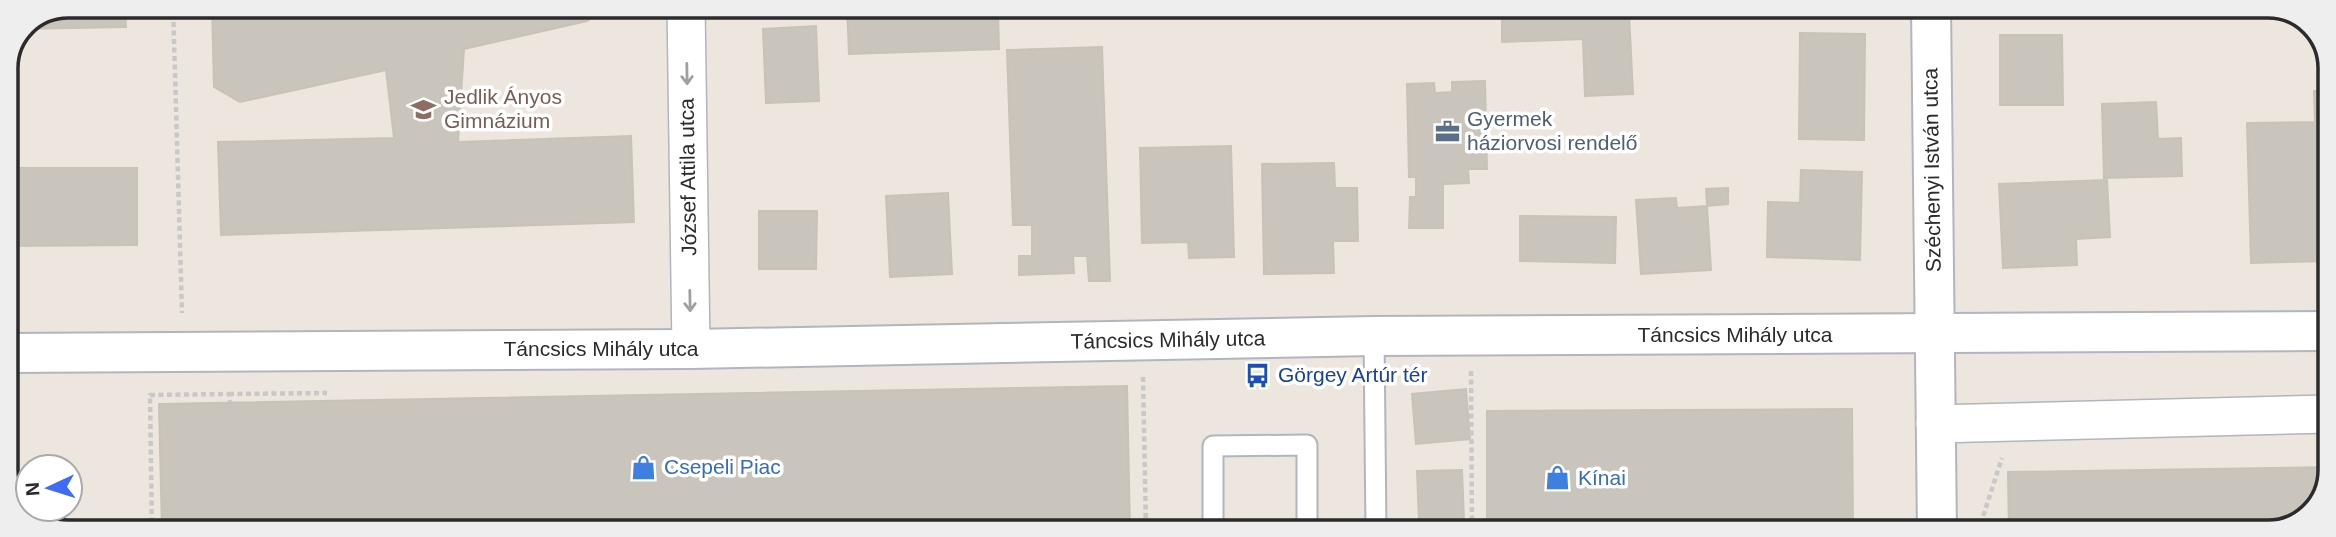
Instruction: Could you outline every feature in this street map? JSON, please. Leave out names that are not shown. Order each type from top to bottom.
[{"type":"street","name":"József Attila utca","points":[[686,17],[691,349]]},
{"type":"street","name":"Széchenyi István utca","points":[[1931,17],[1934,334]]},
{"type":"street","name":"Táncsics Mihály utca","points":[[18,353],[691,349],[1374,336],[2318,331]]},
{"type":"street","points":[[1934,334],[1937,520]]},
{"type":"street","points":[[1935,424],[2318,414]]},
{"type":"lane","points":[[1374,336],[1376,520]]},
{"type":"lane","points":[[1213,520],[1213,446],[1307,445],[1307,520]]},
{"type":"path","points":[[173,17],[183,352]]},
{"type":"path","points":[[1146,520],[1143,375],[1156,375]]},
{"type":"path","points":[[1471,389],[1472,520]]},
{"type":"path","points":[[152,520],[150,395],[229,394],[230,402]]},
{"type":"path","points":[[1982,520],[2002,458]]},
{"type":"building","points":[[68,17],[126,17],[126,27],[36,29],[48,21]]},
{"type":"building","points":[[212,17],[593,17],[587,21],[464,49],[458,142],[631,136],[634,222],[221,235],[218,142],[394,138],[386,70],[240,102],[214,87]]},
{"type":"building","points":[[847,17],[998,17],[999,49],[849,54]]},
{"type":"building","points":[[1502,17],[1629,17],[1633,94],[1585,96],[1583,39],[1502,42]]},
{"type":"building","points":[[816,26],[819,101],[766,103],[763,29]]},
{"type":"building","points":[[1800,33],[1865,34],[1864,140],[1799,139]]},
{"type":"building","points":[[2000,35],[2062,35],[2063,105],[2000,105]]},
{"type":"building","points":[[1102,47],[1110,281],[1089,281],[1087,256],[1073,256],[1074,273],[1019,275],[1019,256],[1032,256],[1032,225],[1013,225],[1007,50]]},
{"type":"building","name":"Gyermek háziorvosi rendelő","points":[[1485,81],[1487,169],[1468,169],[1469,183],[1443,184],[1443,228],[1409,228],[1410,197],[1416,197],[1416,177],[1409,177],[1407,84],[1434,83],[1435,93],[1452,92],[1452,82]]},
{"type":"building","points":[[2314,91],[2318,91],[2318,261],[2251,263],[2247,123],[2315,122]]},
{"type":"building","points":[[2156,102],[2158,139],[2181,138],[2182,176],[2104,178],[2102,104]]},
{"type":"building","points":[[1231,146],[1234,257],[1189,258],[1188,242],[1142,243],[1140,148]]},
{"type":"building","points":[[1334,163],[1335,188],[1357,188],[1358,241],[1333,241],[1334,273],[1264,274],[1262,164]]},
{"type":"building","points":[[18,168],[137,168],[137,245],[18,246]]},
{"type":"building","points":[[1801,170],[1862,172],[1860,260],[1767,257],[1768,202],[1800,203]]},
{"type":"building","points":[[2107,180],[2110,237],[2076,239],[2077,265],[2003,268],[1999,184]]},
{"type":"building","points":[[1728,188],[1728,204],[1707,206],[1706,189]]},
{"type":"building","points":[[948,193],[952,274],[890,277],[886,196]]},
{"type":"building","points":[[1676,198],[1677,208],[1707,206],[1711,270],[1641,274],[1636,200]]},
{"type":"building","points":[[759,211],[817,211],[816,269],[759,269]]},
{"type":"building","points":[[1520,216],[1616,217],[1615,263],[1520,261]]},
{"type":"building","name":"Csepeli Piac","points":[[1127,386],[1130,520],[162,520],[159,404]]},
{"type":"building","points":[[1466,389],[1470,439],[1416,444],[1412,394]]},
{"type":"building","points":[[1852,409],[1853,520],[1487,520],[1487,411]]},
{"type":"building","points":[[2318,467],[2318,479],[2304,505],[2278,519],[2009,520],[2008,472]]},
{"type":"building","points":[[1462,470],[1464,520],[1419,520],[1417,471]]},
{"type":"place","name":"Jedlik Ányos Gimnázium","points":[[424,109]]},
{"type":"place","name":"Gyermek háziorvosi rendelő","points":[[1447,131]]},
{"type":"place","name":"Görgey Artúr tér","points":[[1258,375]]},
{"type":"place","name":"Csepeli Piac","points":[[644,467]]},
{"type":"place","name":"Kínai","points":[[1558,478]]}]
